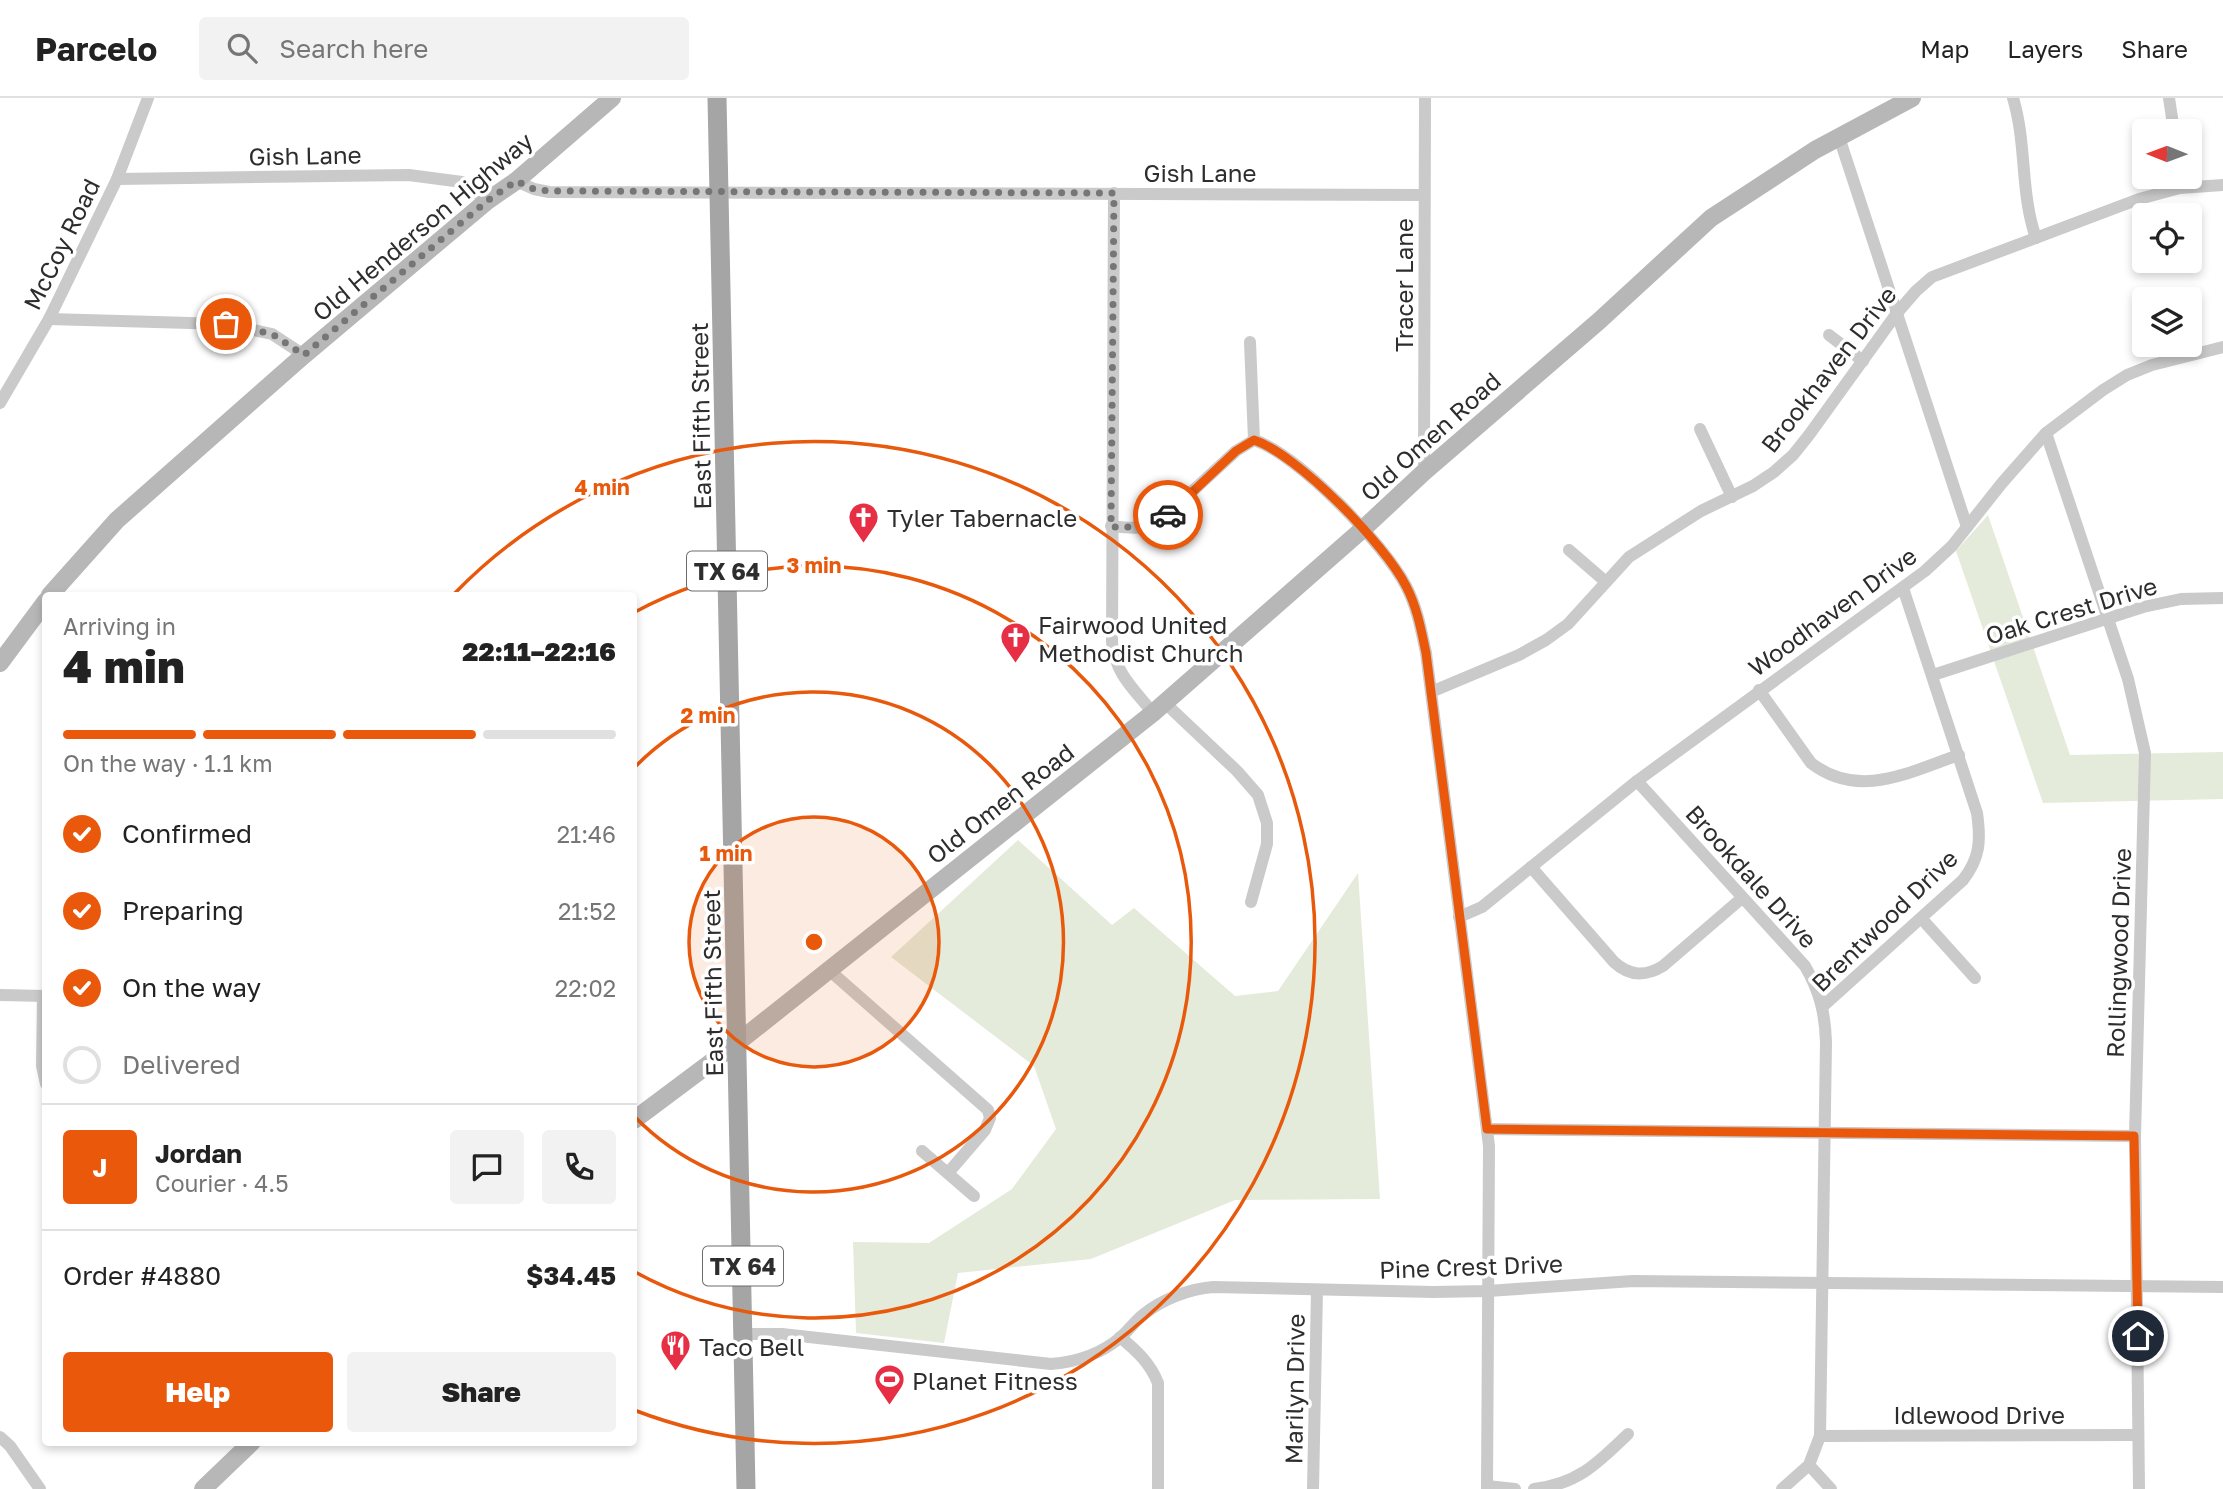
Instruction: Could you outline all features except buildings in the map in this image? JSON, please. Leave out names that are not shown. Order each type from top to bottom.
[{"type":"main road","name":"East Fifth Street","points":[[717,98],[746,1489]]},
{"type":"street","name":"McCoy Road","points":[[0,403],[49,319],[117,179],[148,98]]},
{"type":"street","name":"Old Henderson Highway","points":[[53,592],[117,520],[304,355],[487,201],[516,181],[612,98]]},
{"type":"street","name":"Tracer Lane","points":[[1424,472],[1425,98]]},
{"type":"street","name":"Old Omen Road","points":[[637,1118],[737,1043],[1159,708],[1424,472],[1599,321],[1711,218],[1815,149],[1912,98]]},
{"type":"street","points":[[2013,98],[2020,119],[2030,222],[2036,238]]},
{"type":"street","points":[[2169,98],[2172,119]]},
{"type":"street","points":[[1839,137],[1967,527]]},
{"type":"street","name":"Gish Lane","points":[[117,179],[410,175],[462,182],[487,201]]},
{"type":"street","name":"Gish Lane","points":[[516,181],[534,189],[550,191],[1424,195]]},
{"type":"street","name":"Brookhaven Drive","points":[[2202,184],[2223,185]]},
{"type":"street","name":"Brookhaven Drive","points":[[1431,692],[1519,655],[1546,640],[1568,624],[1629,557],[1701,511],[1764,479],[1793,455],[1897,313],[1932,277],[2163,189]]},
{"type":"street","points":[[1114,193],[1111,527],[1114,659],[1119,671],[1159,708],[1237,771],[1258,795],[1267,823],[1267,844],[1251,902]]},
{"type":"street","points":[[49,319],[226,324],[272,334],[304,355]]},
{"type":"street","points":[[1829,335],[1863,361]]},
{"type":"street","points":[[1250,342],[1254,440]]},
{"type":"street","name":"Woodhaven Drive","points":[[1459,917],[1482,907],[1637,781],[1903,588],[1952,546],[2046,433],[2127,375],[2152,365],[2223,347]]},
{"type":"street","points":[[1700,429],[1732,496]]},
{"type":"street","name":"Rollingwood Drive","points":[[2046,433],[2137,710],[2145,753],[2134,1136],[2139,1489]]},
{"type":"street","points":[[1111,527],[1149,527],[1159,522],[1236,451],[1254,440]]},
{"type":"street","points":[[1254,440],[1276,450],[1298,467],[1364,528],[1406,584],[1419,617],[1487,1129],[1490,1178],[1487,1488],[1515,1489]]},
{"type":"street","points":[[1569,550],[1606,582]]},
{"type":"street","name":"Brentwood Drive","points":[[1782,1489],[1809,1465],[1820,1436],[1825,1034],[1822,1007],[1963,880],[1975,865],[1979,830],[1977,813],[1903,588]]},
{"type":"street","name":"Oak Crest Drive","points":[[1933,675],[2107,617],[2181,599],[2223,598]]},
{"type":"street","points":[[0,663],[42,606]]},
{"type":"street","points":[[1759,690],[1811,763],[1822,772],[1869,783],[1893,778],[1959,755]]},
{"type":"street","name":"Brookdale Drive","points":[[1637,781],[1805,967],[1818,990],[1822,1007]]},
{"type":"street","points":[[1531,867],[1614,962],[1630,973],[1653,972],[1663,966],[1742,898]]},
{"type":"street","points":[[1921,918],[1975,978]]},
{"type":"street","points":[[829,970],[988,1110],[989,1124],[948,1173]]},
{"type":"street","points":[[0,995],[42,996]]},
{"type":"street","points":[[1487,1129],[2134,1136]]},
{"type":"street","points":[[922,1151],[974,1196]]},
{"type":"street","name":"Pine Crest Drive","points":[[744,1334],[782,1334],[1043,1364],[1079,1360],[1102,1350],[1121,1337],[1146,1312],[1200,1288],[1488,1291],[1633,1281],[2223,1287]]},
{"type":"street","name":"Marilyn Drive","points":[[1312,1489],[1317,1290]]},
{"type":"street","points":[[1121,1337],[1144,1358],[1158,1383],[1158,1489]]},
{"type":"street","points":[[1534,1489],[1553,1487],[1591,1469],[1628,1434]]},
{"type":"street","name":"Idlewood Drive","points":[[1820,1436],[2138,1435]]},
{"type":"street","points":[[0,1437],[40,1489]]},
{"type":"street","points":[[203,1489],[248,1446]]},
{"type":"street","points":[[1809,1465],[1831,1489]]},
{"type":"green space","points":[[1988,515],[2070,755],[2223,752],[2223,799],[2043,803],[1956,551]]},
{"type":"green space","points":[[1018,840],[1112,925],[1134,908],[1235,996],[1278,991],[1358,873],[1380,1199],[1235,1200],[1091,1259],[958,1273],[944,1343],[856,1333],[853,1242],[929,1243],[1012,1189],[1056,1129],[1034,1066],[891,957]]},
{"type":"way so far","points":[[226,324],[251,327],[272,334],[304,355],[487,201],[516,181],[541,191],[1114,193],[1111,527],[1149,527],[1168,515]]},
{"type":"place","name":"Tyler Tabernacle","points":[[864,544]]},
{"type":"place","name":"Fairwood United Methodist Church","points":[[1015,665]]},
{"type":"place","name":"Taco Bell","points":[[676,1373]]},
{"type":"place","name":"Planet Fitness","points":[[889,1407]]},
{"type":"route","points":[[1168,515],[1236,451],[1254,440],[1276,450],[1298,467],[1364,528],[1406,584],[1419,617],[1426,653],[1487,1129],[2134,1136],[2138,1336]]}]
